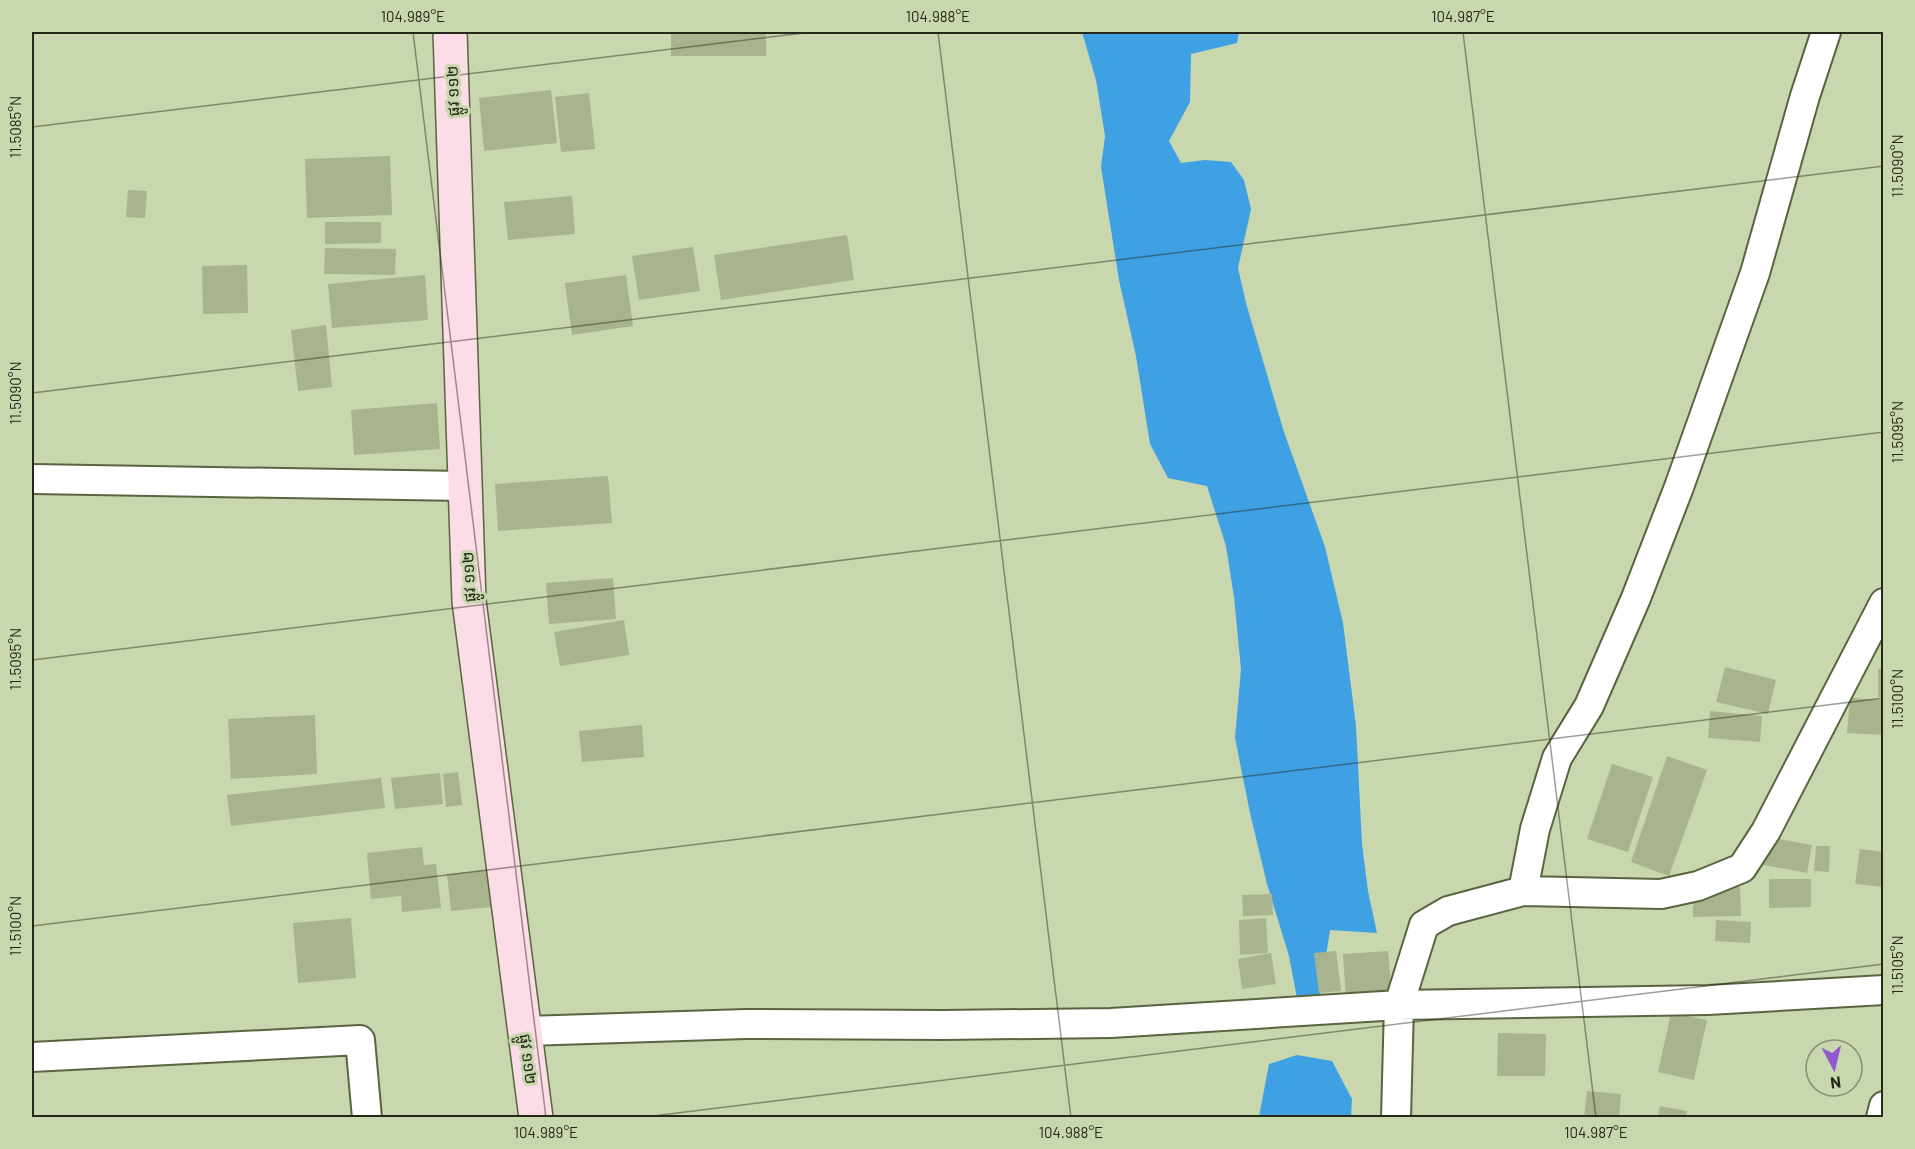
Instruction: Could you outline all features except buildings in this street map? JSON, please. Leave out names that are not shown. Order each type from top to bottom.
[{"type":"street","name":"ផ្លូវ ១១២","points":[[450,32],[469,601],[536,1118]]},
{"type":"street","points":[[1523,891],[1535,829],[1557,758],[1589,706],[1636,598],[1679,487],[1755,273],[1826,32]]},
{"type":"street","points":[[32,479],[464,486]]},
{"type":"street","points":[[1396,1118],[1399,1005],[1424,925],[1448,911],[1523,891],[1661,894],[1698,886],[1743,868],[1766,831],[1884,603]]},
{"type":"street","points":[[526,1031],[746,1024],[1111,1023],[1399,1005],[1708,1000],[1884,990]]},
{"type":"street","points":[[32,1057],[360,1040],[367,1118]]},
{"type":"street","points":[[1881,1118],[1884,1106]]},
{"type":"water","points":[[1082,32],[1239,32],[1237,43],[1191,54],[1190,102],[1169,141],[1181,163],[1205,160],[1231,162],[1244,180],[1251,209],[1238,268],[1283,429],[1325,547],[1343,623],[1356,726],[1362,844],[1368,891],[1377,933],[1330,930],[1319,1001],[1297,998],[1289,956],[1267,884],[1250,813],[1235,738],[1241,669],[1226,546],[1207,486],[1168,478],[1150,444],[1136,356],[1119,280],[1101,167],[1105,136],[1096,80]]},
{"type":"water","points":[[1297,1055],[1332,1061],[1352,1099],[1351,1117],[1259,1117],[1269,1064]]}]
